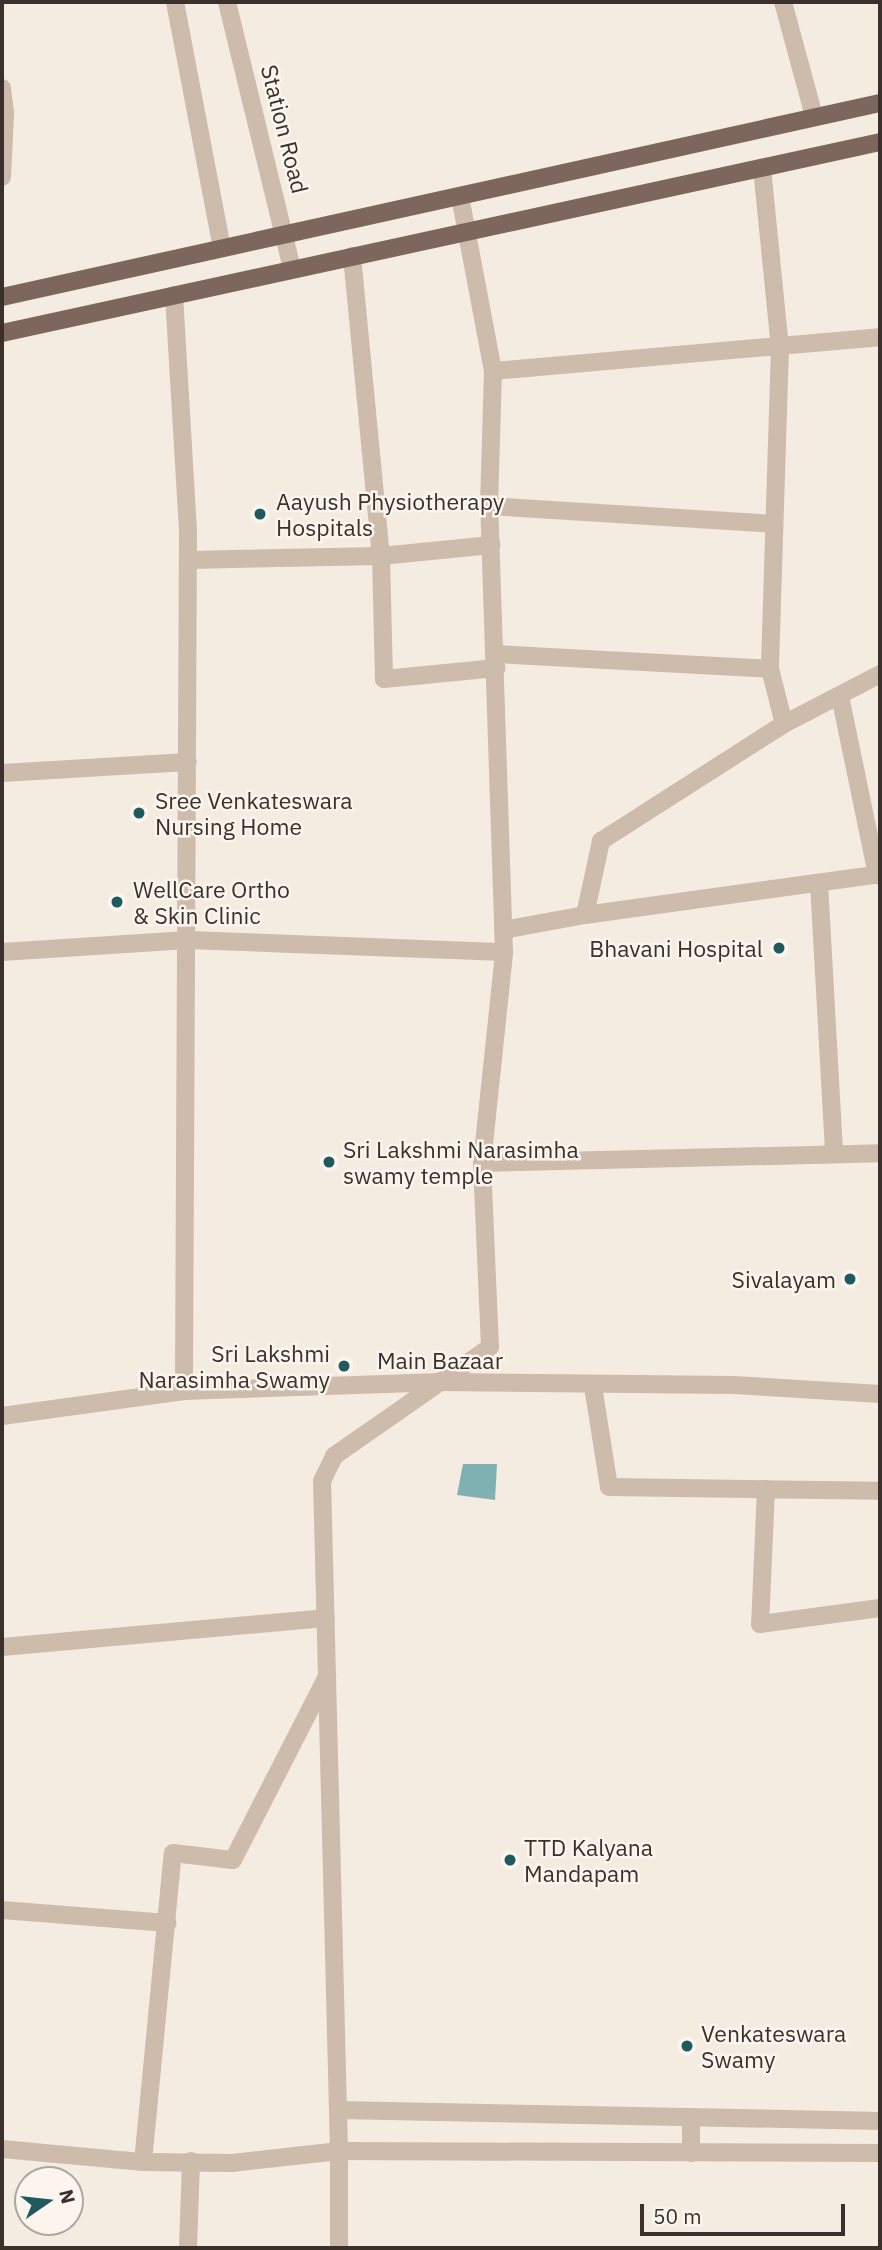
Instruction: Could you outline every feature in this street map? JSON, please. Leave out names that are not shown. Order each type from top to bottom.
[{"type":"main road","points":[[2,297],[286,232],[880,103]]},
{"type":"main road","points":[[2,333],[880,142]]},
{"type":"street","points":[[175,2],[222,248]]},
{"type":"street","name":"Station Road","points":[[227,2],[286,232],[292,270]]},
{"type":"street","points":[[783,2],[814,116]]},
{"type":"street","points":[[2,88],[5,114],[2,177]]},
{"type":"street","points":[[762,168],[780,347],[772,524],[770,669],[784,724]]},
{"type":"street","points":[[339,2248],[339,2151],[322,1481],[334,1456],[436,1382],[490,1347],[482,1163],[504,952],[489,506],[493,371],[460,196]]},
{"type":"street","points":[[352,256],[381,556],[384,679],[495,661],[770,669]]},
{"type":"street","points":[[174,295],[188,560],[184,1391]]},
{"type":"street","points":[[493,371],[880,337]]},
{"type":"street","points":[[489,506],[772,524]]},
{"type":"street","points":[[188,560],[381,556],[491,545]]},
{"type":"street","points":[[585,915],[601,841],[784,724],[880,674]]},
{"type":"street","points":[[503,930],[585,915],[879,875],[841,696]]},
{"type":"street","points":[[2,773],[188,762]]},
{"type":"street","points":[[819,883],[834,1154]]},
{"type":"street","points":[[2,952],[188,940],[504,952]]},
{"type":"street","points":[[482,1163],[880,1153]]},
{"type":"street","name":"Main Bazaar","points":[[2,1416],[184,1391],[436,1382],[593,1386],[734,1385],[880,1394]]},
{"type":"street","points":[[593,1386],[609,1487],[880,1491]]},
{"type":"street","points":[[766,1489],[760,1624],[880,1608]]},
{"type":"street","points":[[2,1647],[326,1618]]},
{"type":"street","points":[[144,2162],[173,1853],[233,1860],[327,1675]]},
{"type":"street","points":[[2,1910],[167,1923]]},
{"type":"street","points":[[338,2110],[880,2121]]},
{"type":"street","points":[[691,2116],[691,2152]]},
{"type":"street","points":[[2,2149],[144,2162],[232,2164],[339,2151],[880,2153]]},
{"type":"street","points":[[188,2248],[191,2161]]},
{"type":"water","points":[[463,1464],[497,1464],[495,1500],[457,1495]]},
{"type":"place","name":"Aayush Physiotherapy Hospitals","points":[[260,514]]},
{"type":"place","name":"Sree Venkateswara Nursing Home","points":[[139,813]]},
{"type":"place","name":"WellCare Ortho & Skin Clinic","points":[[117,902]]},
{"type":"place","name":"Bhavani Hospital","points":[[779,948]]},
{"type":"place","name":"Sri Lakshmi Narasimha swamy temple","points":[[329,1162]]},
{"type":"place","name":"Sivalayam","points":[[850,1279]]},
{"type":"place","name":"Sri Lakshmi Narasimha Swamy","points":[[344,1366]]},
{"type":"place","name":"TTD Kalyana Mandapam","points":[[510,1860]]},
{"type":"place","name":"Venkateswara Swamy","points":[[687,2046]]}]
